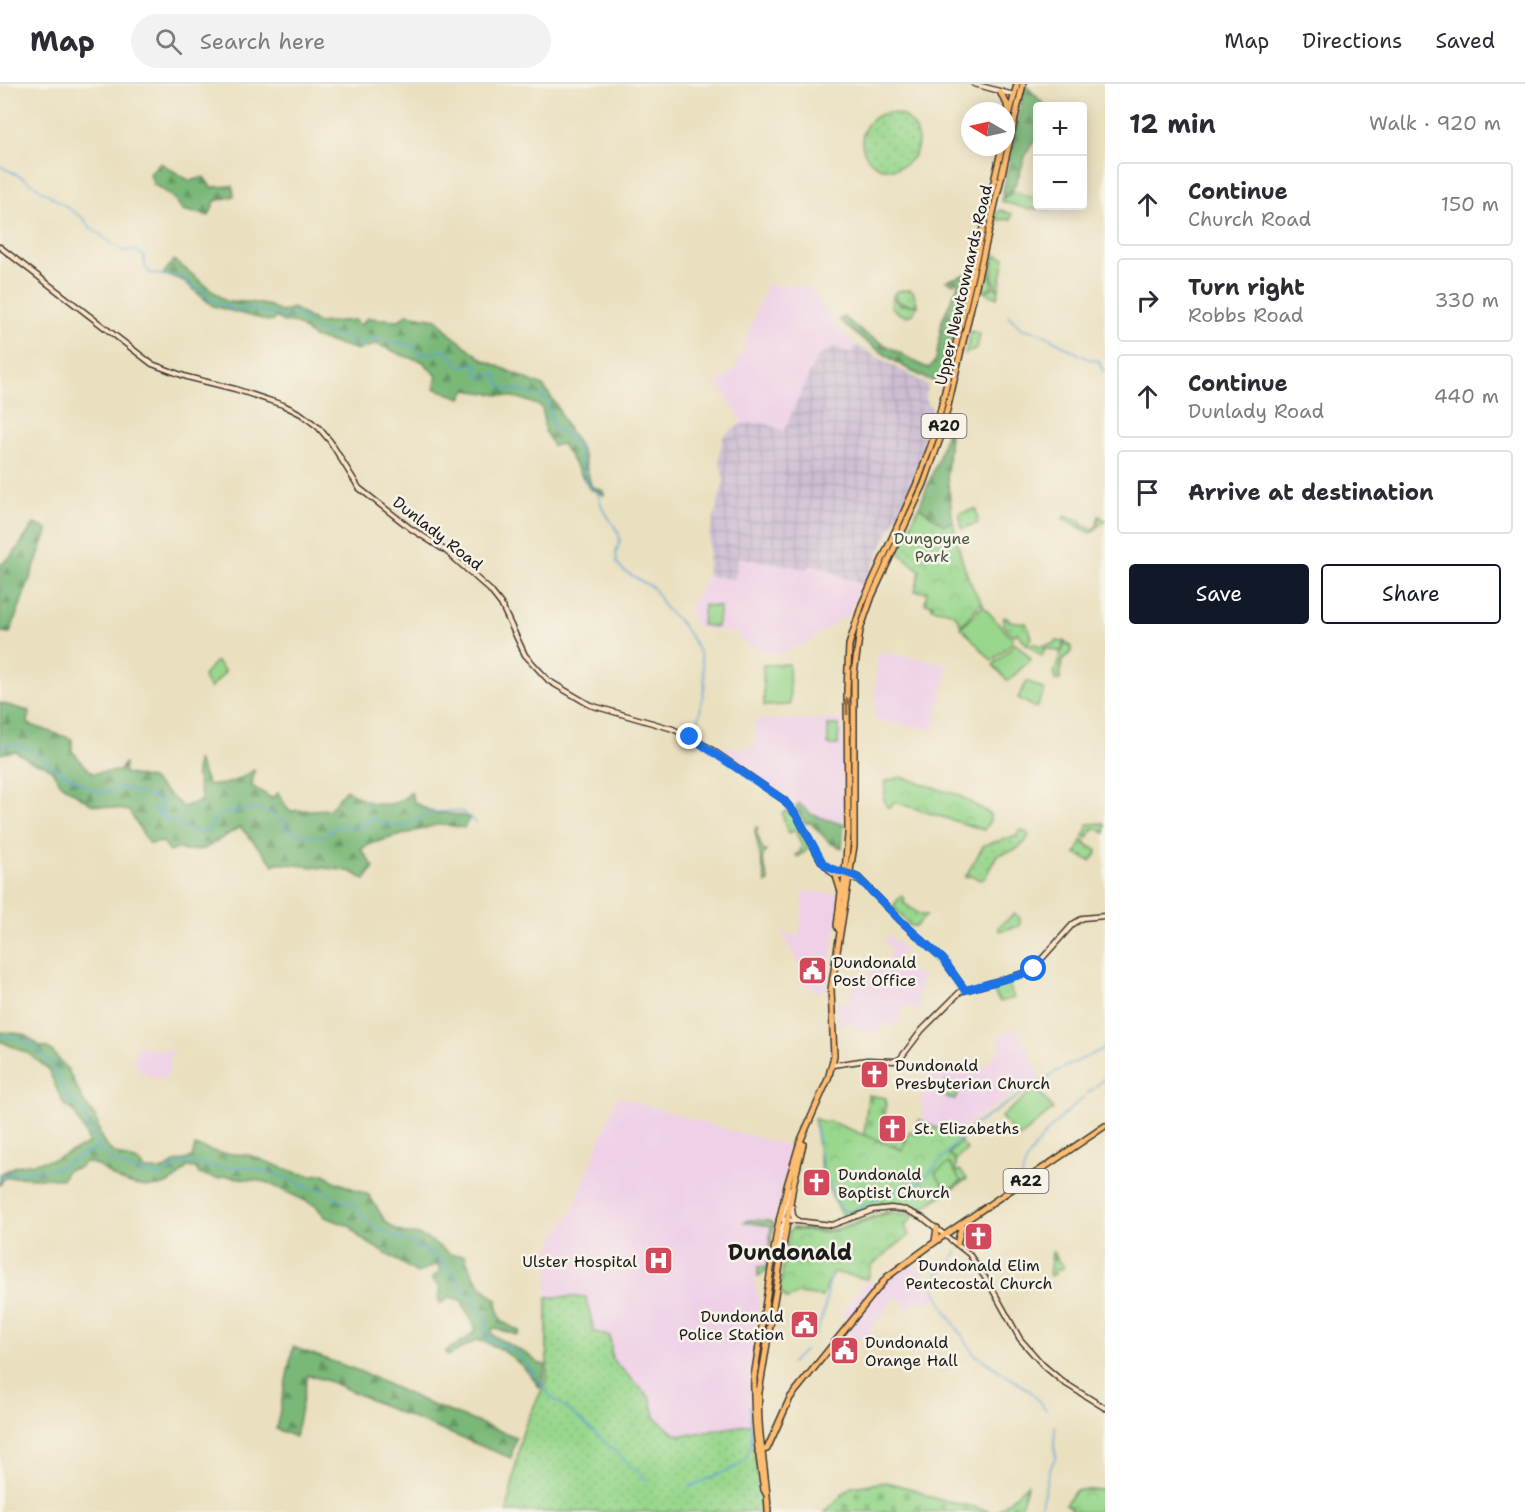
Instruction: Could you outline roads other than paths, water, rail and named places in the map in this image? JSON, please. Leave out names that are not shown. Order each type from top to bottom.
[{"type":"highway","name":"Upper Newtownards Road","points":[[768,1512],[764,1460],[760,1451],[758,1416],[760,1382],[783,1220],[796,1155],[833,1065],[835,1048],[831,989],[854,834],[854,674],[860,630],[872,596],[912,512],[935,456],[948,411],[1017,96],[1017,84]]},
{"type":"highway","name":"Upper Newtownards Road","points":[[1015,102],[1023,84]]},
{"type":"highway","points":[[1000,92],[1006,102]]},
{"type":"highway","name":"Upper Newtownards Road","points":[[848,876],[847,690],[849,645],[862,604],[918,481],[932,444],[1000,156]]},
{"type":"highway","points":[[948,390],[959,351],[964,342]]},
{"type":"highway","points":[[836,876],[841,892],[837,926],[839,932]]},
{"type":"highway","name":"A22","points":[[760,1451],[767,1449],[790,1398],[877,1288],[895,1270],[1105,1126]]},
{"type":"highway","name":"Upper Newtownards Road","points":[[767,1495],[764,1490],[753,1399],[754,1377],[773,1259],[792,1189],[802,1140]]},
{"type":"highway","points":[[957,1244],[962,1224]]},
{"type":"highway","points":[[934,1243],[937,1228]]},
{"type":"highway","points":[[760,1438],[764,1442],[770,1440]]},
{"type":"highway","name":"A22","points":[[764,1460],[771,1443],[770,1440]]},
{"type":"street","points":[[974,84],[1017,96]]},
{"type":"street","name":"Dunlady Road","points":[[0,247],[152,364],[188,377],[235,389],[301,414],[318,427],[330,441],[359,488],[410,528],[446,550],[490,590],[501,604],[525,656],[549,681],[590,705],[673,729],[708,747],[784,800],[797,816],[819,857],[836,876]]},
{"type":"street","points":[[828,868],[862,882],[943,959],[965,990]]},
{"type":"street","points":[[836,876],[848,876]]},
{"type":"street","points":[[833,1065],[867,1060],[895,1061],[900,1059],[922,1030],[956,996],[965,990],[1030,971],[1069,927],[1083,918],[1105,916]]},
{"type":"street","points":[[792,1189],[794,1196],[792,1213],[799,1222]]},
{"type":"street","points":[[783,1220],[832,1225],[873,1210],[894,1208],[915,1213],[946,1234],[969,1254],[990,1285],[1009,1321],[1032,1353],[1059,1379],[1105,1408]]},
{"type":"waterway","points":[[0,166],[25,179],[83,218],[91,228],[123,251],[135,250],[144,256],[145,267],[150,273],[187,279],[189,286],[203,290],[209,299],[237,311],[248,308],[285,317],[295,313],[318,331],[347,339],[355,346],[372,338],[413,346],[420,354],[447,351],[459,366],[479,365],[475,372],[483,379],[496,374],[498,382],[504,389],[542,396],[549,405],[553,428],[565,434],[576,445],[588,484],[597,491],[602,507],[619,534],[617,563],[624,571],[653,588],[666,609],[679,621],[692,639],[701,656],[705,684],[696,734]]},
{"type":"waterway","points":[[983,289],[996,222]]},
{"type":"waterway","points":[[1008,315],[1021,328],[1041,333],[1086,358],[1099,361],[1102,370],[1105,371]]},
{"type":"waterway","points":[[0,745],[15,745],[29,749],[92,790],[103,793],[119,787],[155,798],[162,806],[163,814],[154,810],[161,817],[202,833],[209,829],[220,814],[250,809],[258,809],[274,815],[290,831],[314,836],[324,835],[340,826],[363,828],[371,818],[390,826],[402,827],[429,813],[452,811],[463,812],[476,823]]},
{"type":"waterway","points":[[0,1036],[21,1039],[33,1046],[53,1065],[67,1098],[79,1106],[85,1116],[98,1148],[113,1161],[136,1172],[161,1176],[181,1164],[190,1163],[217,1167],[248,1167],[283,1177],[311,1189],[323,1190],[337,1200],[353,1203],[369,1222],[438,1258],[485,1315],[487,1326],[484,1336],[520,1355],[551,1397],[584,1423],[647,1480]]},
{"type":"waterway","points":[[816,1125],[818,1148],[828,1181],[844,1211],[852,1211],[906,1185],[922,1181],[968,1129],[1057,1071],[1105,1048]]},
{"type":"waterway","points":[[1087,1094],[1105,1078]]},
{"type":"waterway","points":[[1022,1179],[1024,1168],[1036,1146],[1056,1123],[1084,1097]]},
{"type":"waterway","points":[[0,1178],[13,1172],[56,1169],[97,1148]]},
{"type":"waterway","points":[[958,1252],[931,1282],[947,1313],[974,1354],[1030,1391],[1046,1410]]},
{"type":"waterway","points":[[814,1337],[823,1315],[831,1275]]},
{"type":"waterway","points":[[791,1363],[804,1351]]},
{"type":"waterway","points":[[689,1487],[738,1466],[745,1460],[751,1444],[750,1406]]},
{"type":"waterway","points":[[1045,1512],[1040,1509],[1049,1471],[1056,1456],[1055,1426]]},
{"type":"place","name":"Dundonald Post Office","points":[[812,971]]},
{"type":"place","name":"Dundonald Presbyterian Church","points":[[874,1074]]},
{"type":"place","name":"St. Elizabeths","points":[[893,1128]]},
{"type":"place","name":"Dundonald Baptist Church","points":[[817,1183]]},
{"type":"place","name":"Dundonald Elim Pentecostal Church","points":[[979,1237]]},
{"type":"place","name":"Ulster Hospital","points":[[658,1261]]},
{"type":"place","name":"Dundonald Police Station","points":[[805,1325]]},
{"type":"place","name":"Dundonald Orange Hall","points":[[844,1351]]},
{"type":"district","name":"Dundonald","points":[[790,1252]]},
{"type":"park label","name":"Dungoyne Park","points":[[932,547]]}]
